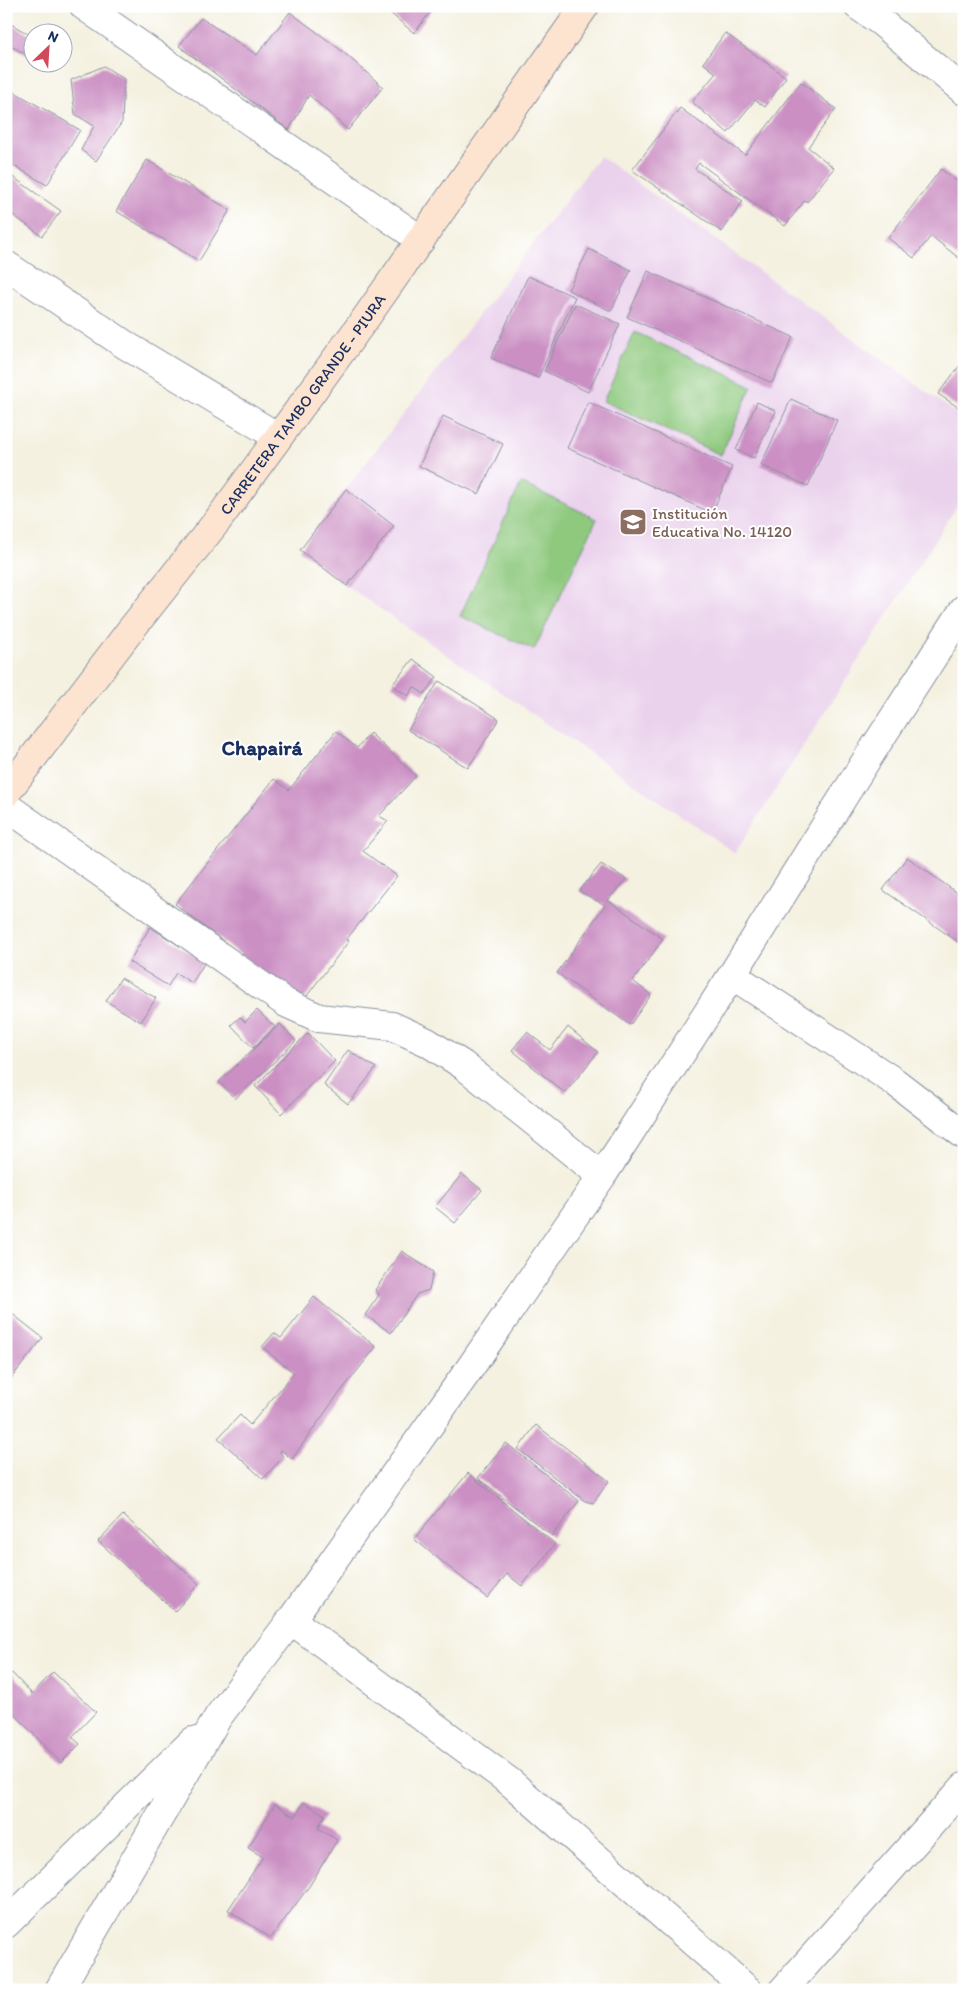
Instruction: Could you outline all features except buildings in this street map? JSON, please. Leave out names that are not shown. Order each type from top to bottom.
[{"type":"main road","name":"CARRETERA TAMBO GRANDE - PIURA","points":[[6,793],[129,632],[218,520],[421,240],[585,6]]},
{"type":"street","points":[[84,6],[421,240]]},
{"type":"street","points":[[858,6],[881,22],[964,91]]},
{"type":"street","points":[[6,265],[127,346],[278,437]]},
{"type":"street","points":[[59,1990],[218,1717],[291,1620],[468,1371],[602,1176],[964,609]]},
{"type":"street","points":[[6,806],[286,1003],[319,1018],[392,1026],[427,1042],[463,1065],[602,1176]]},
{"type":"street","points":[[732,975],[895,1082],[964,1135]]},
{"type":"street","points":[[291,1620],[510,1782],[748,1990]]},
{"type":"street","points":[[6,1924],[218,1717]]},
{"type":"street","points":[[782,1990],[964,1787]]},
{"type":"shaded area","name":"Institución Educativa No. 14120","points":[[600,156],[964,419],[964,495],[735,853],[347,586],[300,550]]},
{"type":"green space","points":[[635,332],[752,386],[721,455],[603,401]]},
{"type":"green space","points":[[521,483],[597,519],[534,650],[460,616]]},
{"type":"place","name":"Institución Educativa No. 14120","points":[[633,522]]},
{"type":"district","name":"Chapairá","points":[[262,748]]}]
